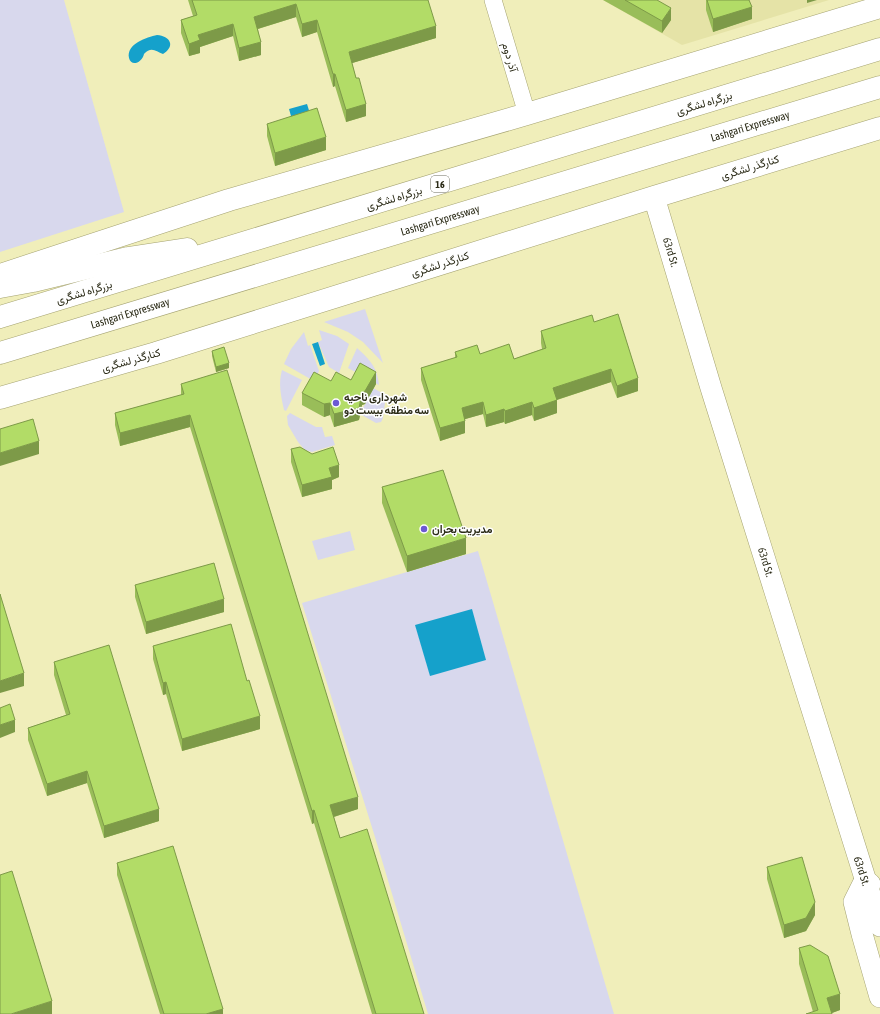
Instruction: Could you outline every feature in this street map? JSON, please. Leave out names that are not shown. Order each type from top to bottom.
[{"type":"main road","points":[[0,274],[229,200],[527,114],[880,7]]},
{"type":"main road","name":"بزرگراه لشگری","points":[[0,317],[880,49]]},
{"type":"main road","name":"Lashgari Expressway","points":[[0,353],[880,87]]},
{"type":"main road","name":"کنارگذر لشگری","points":[[0,398],[156,353],[880,128]]},
{"type":"main road","points":[[0,287],[33,281],[128,258],[273,235]]},
{"type":"street","name":"آذر دوم","points":[[493,0],[527,114]]},
{"type":"street","name":"63rd St.","points":[[654,197],[711,388],[872,886],[880,926]]},
{"type":"street","points":[[872,886],[854,902],[880,997]]},
{"type":"shaded area","points":[[0,0],[64,0],[124,212],[0,252]]},
{"type":"shaded area","points":[[603,0],[829,0],[682,45]]},
{"type":"shaded area","points":[[365,309],[383,363],[363,342],[348,332],[324,322]]},
{"type":"shaded area","points":[[319,330],[337,336],[349,344],[339,373],[329,367],[318,342],[322,340]]},
{"type":"shaded area","points":[[304,332],[308,346],[310,345],[319,371],[314,381],[284,364],[291,349]]},
{"type":"shaded area","points":[[357,348],[366,356],[375,369],[379,385],[348,368]]},
{"type":"shaded area","points":[[282,370],[302,380],[286,411],[284,410],[280,390]]},
{"type":"shaded area","points":[[373,388],[386,395],[383,418],[381,422],[376,423],[360,414]]},
{"type":"shaded area","points":[[290,413],[316,427],[322,427],[325,437],[332,436],[335,445],[312,452],[305,450],[298,442],[288,425],[287,416]]},
{"type":"shaded area","points":[[350,531],[355,550],[318,560],[312,541]]},
{"type":"shaded area","points":[[478,551],[614,1014],[428,1014],[375,837],[302,603]]},
{"type":"water","points":[[157,35],[165,37],[170,42],[167,51],[163,54],[154,50],[149,50],[144,54],[139,62],[134,63],[130,61],[129,53],[134,45],[143,39]]},
{"type":"water","points":[[307,104],[311,117],[293,123],[289,109]]},
{"type":"water","points":[[318,342],[325,364],[320,366],[312,344]]},
{"type":"water","points":[[472,609],[486,660],[430,676],[415,625]]},
{"type":"building","points":[[192,0],[428,0],[436,26],[349,52],[356,78],[359,78],[366,104],[346,110],[335,74],[333,74],[317,20],[302,24],[296,4],[254,17],[261,42],[239,48],[233,24],[198,35],[200,40],[189,44],[181,20],[197,15]]},
{"type":"building","points":[[625,0],[657,0],[671,8],[662,21]]},
{"type":"building","points":[[707,0],[749,0],[752,7],[713,19]]},
{"type":"building","points":[[317,108],[326,137],[275,153],[267,124]]},
{"type":"building","points":[[618,314],[638,378],[617,386],[611,369],[553,388],[557,400],[534,408],[532,402],[505,411],[504,409],[486,415],[483,402],[462,408],[465,421],[440,428],[421,368],[457,357],[455,352],[477,345],[480,354],[509,344],[514,359],[546,348],[541,331],[592,315],[594,322]]},
{"type":"building","points":[[224,347],[229,363],[216,367],[212,351]]},
{"type":"building","points":[[360,363],[376,372],[365,391],[362,393],[359,408],[334,414],[330,403],[324,404],[302,393],[314,372],[331,381],[336,372],[351,380]]},
{"type":"building","points":[[227,370],[358,797],[330,805],[340,838],[367,829],[424,1014],[376,1014],[314,810],[312,811],[190,415],[120,433],[115,413],[184,394],[181,384]]},
{"type":"building","points":[[33,419],[39,441],[0,453],[0,429]]},
{"type":"building","points":[[300,447],[312,454],[333,447],[339,465],[329,468],[332,477],[302,485],[291,449]]},
{"type":"building","name":"مدیریت بحران","points":[[443,470],[466,538],[407,556],[382,487]]},
{"type":"building","points":[[214,563],[224,599],[146,622],[135,585]]},
{"type":"building","points":[[0,594],[24,673],[0,681]]},
{"type":"building","points":[[231,624],[247,681],[249,680],[260,716],[182,739],[166,682],[163,683],[153,646]]},
{"type":"building","points":[[109,645],[159,809],[104,826],[87,771],[47,784],[28,728],[70,714],[54,662]]},
{"type":"building","points":[[10,704],[15,720],[0,725],[0,708]]},
{"type":"building","points":[[173,846],[223,1009],[206,1014],[164,1014],[117,863]]},
{"type":"building","points":[[802,857],[815,902],[806,918],[784,925],[767,867]]},
{"type":"building","points":[[12,871],[52,1001],[11,1014],[0,1014],[0,875]]},
{"type":"building","points":[[810,945],[828,956],[840,994],[827,998],[832,1014],[806,1014],[818,1010],[799,948]]},
{"type":"place","name":"شهرداری ناحیه سه منطقه بیست دو","points":[[336,403]]},
{"type":"place","name":"مدیریت بحران","points":[[424,529]]}]
